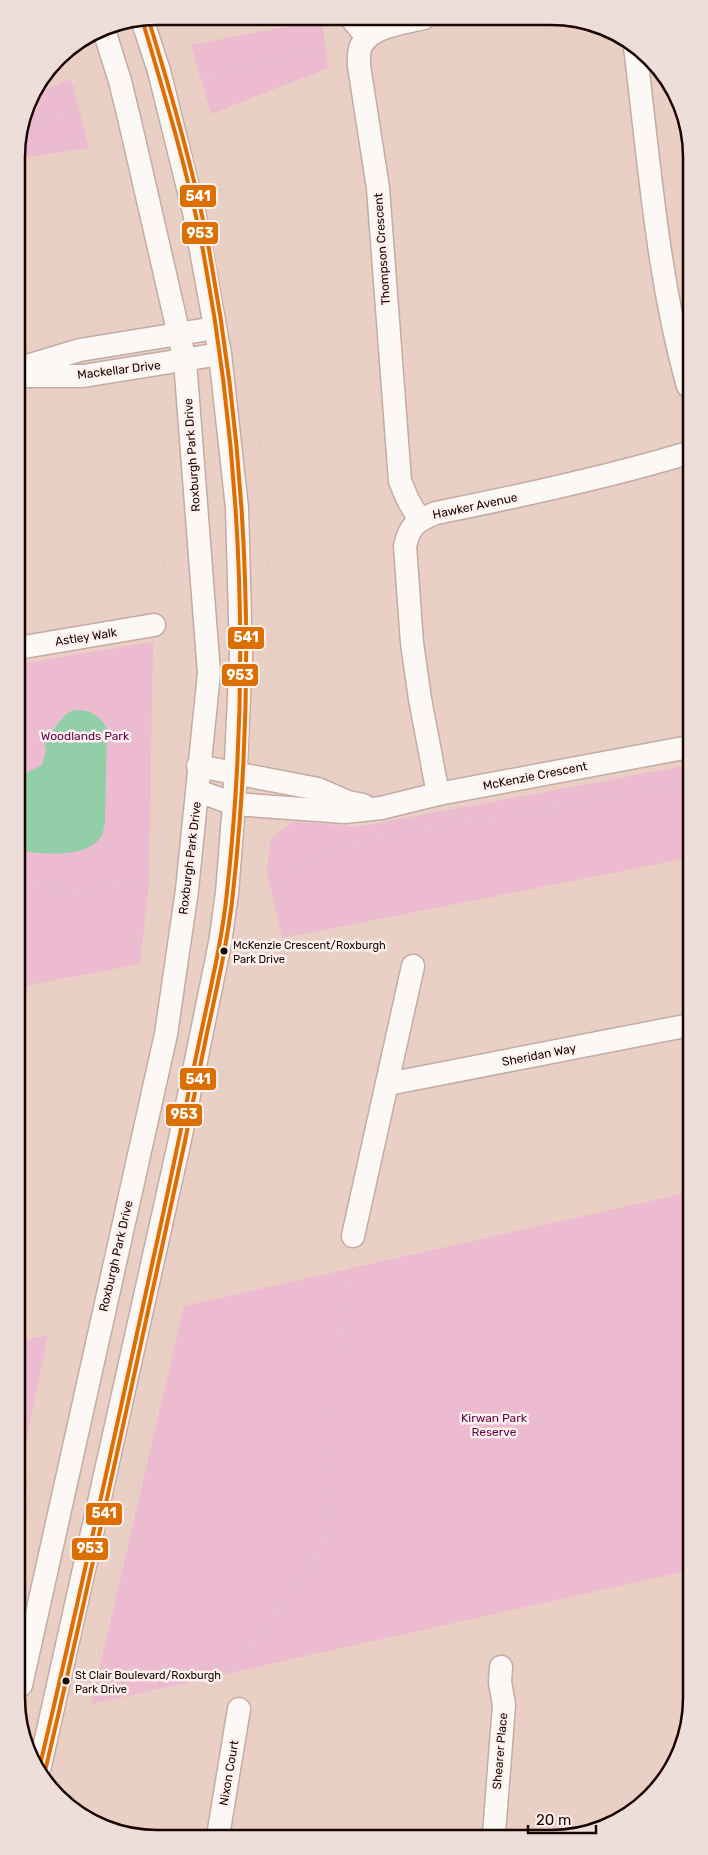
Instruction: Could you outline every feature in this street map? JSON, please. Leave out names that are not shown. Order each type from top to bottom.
[{"type":"street","points":[[357,25],[383,30],[400,25]]},
{"type":"street","name":"Thompson Crescent","points":[[357,25],[360,48],[359,66],[378,188],[400,481],[419,519]]},
{"type":"street","points":[[41,1761],[179,1144],[220,943],[227,893],[236,772],[241,654],[237,508],[220,354],[194,212],[159,70],[144,26]]},
{"type":"street","name":"Roxburgh Park Drive","points":[[25,1666],[166,1034],[187,890],[198,792],[198,766],[209,673],[185,361],[130,122],[106,36]]},
{"type":"street","points":[[636,57],[663,263],[683,367]]},
{"type":"street","name":"Mackellar Drive","points":[[25,367],[80,350],[215,328]]},
{"type":"street","name":"Mackellar Drive","points":[[25,376],[83,376],[220,354]]},
{"type":"street","name":"Hawker Avenue","points":[[438,794],[420,699],[412,643],[405,546],[408,531],[419,519],[436,513],[609,476],[683,454]]},
{"type":"street","name":"Astley Walk","points":[[25,647],[162,624]]},
{"type":"street","name":"McKenzie Crescent","points":[[198,792],[234,804],[345,812],[381,808],[438,794],[683,748]]},
{"type":"street","name":"McKenzie Crescent","points":[[198,766],[318,789],[348,802],[381,808]]},
{"type":"street","points":[[353,1236],[413,966]]},
{"type":"street","name":"Sheridan Way","points":[[388,1084],[683,1026]]},
{"type":"street","name":"Shearer Place","points":[[494,1830],[504,1705],[500,1682],[501,1668]]},
{"type":"street","name":"Nixon Court","points":[[219,1830],[239,1709]]},
{"type":"path","points":[[177,84],[327,44],[357,25]]},
{"type":"path","points":[[37,102],[78,85],[82,69],[76,52]]},
{"type":"path","points":[[29,123],[64,117],[111,103]]},
{"type":"path","points":[[25,151],[88,140],[98,147],[105,164],[114,202],[142,340]]},
{"type":"path","points":[[25,1517],[146,967],[170,703],[162,624],[163,471],[148,367]]},
{"type":"path","points":[[227,893],[260,895],[331,849],[398,831],[520,814],[683,782]]},
{"type":"path","points":[[71,1798],[76,1784],[92,1686],[153,1417],[189,1235],[238,1009],[253,894],[270,824]]},
{"type":"path","points":[[25,883],[70,891],[131,885],[187,890]]},
{"type":"path","points":[[239,1709],[234,1694],[231,1673],[268,1623],[293,1595],[317,1552],[328,1520],[336,1433],[335,1386],[337,1358],[351,1285],[353,1236]]},
{"type":"green space","points":[[296,25],[323,25],[328,68],[211,114],[191,45]]},
{"type":"green space","points":[[71,79],[89,148],[25,158],[29,123],[44,90]]},
{"type":"green space","name":"Woodlands Park","points":[[153,642],[149,883],[140,964],[25,986],[25,663]]},
{"type":"green space","points":[[683,766],[683,859],[282,938],[267,871],[271,838],[294,821],[357,827]]},
{"type":"green space","name":"Kirwan Park Reserve","points":[[683,1194],[683,1572],[91,1704],[184,1306]]},
{"type":"green space","points":[[48,1335],[25,1446],[25,1340]]},
{"type":"shaded area","points":[[74,710],[85,711],[100,719],[107,728],[105,822],[102,836],[84,849],[73,852],[51,854],[25,852],[25,774],[42,765],[46,751],[44,741],[66,714]]},
{"type":"transit line","name":"541","points":[[46,1767],[118,1451],[222,963],[233,893],[245,728],[244,562],[239,480],[220,316],[206,234],[194,179],[150,25]]},
{"type":"transit line","name":"953","points":[[41,1760],[112,1450],[216,963],[227,892],[239,727],[238,562],[233,480],[214,316],[188,180],[144,26]]},
{"type":"place","name":"McKenzie Crescent/Roxburgh Park Drive","points":[[224,951]]},
{"type":"place","name":"St Clair Boulevard/Roxburgh Park Drive","points":[[66,1681]]}]
